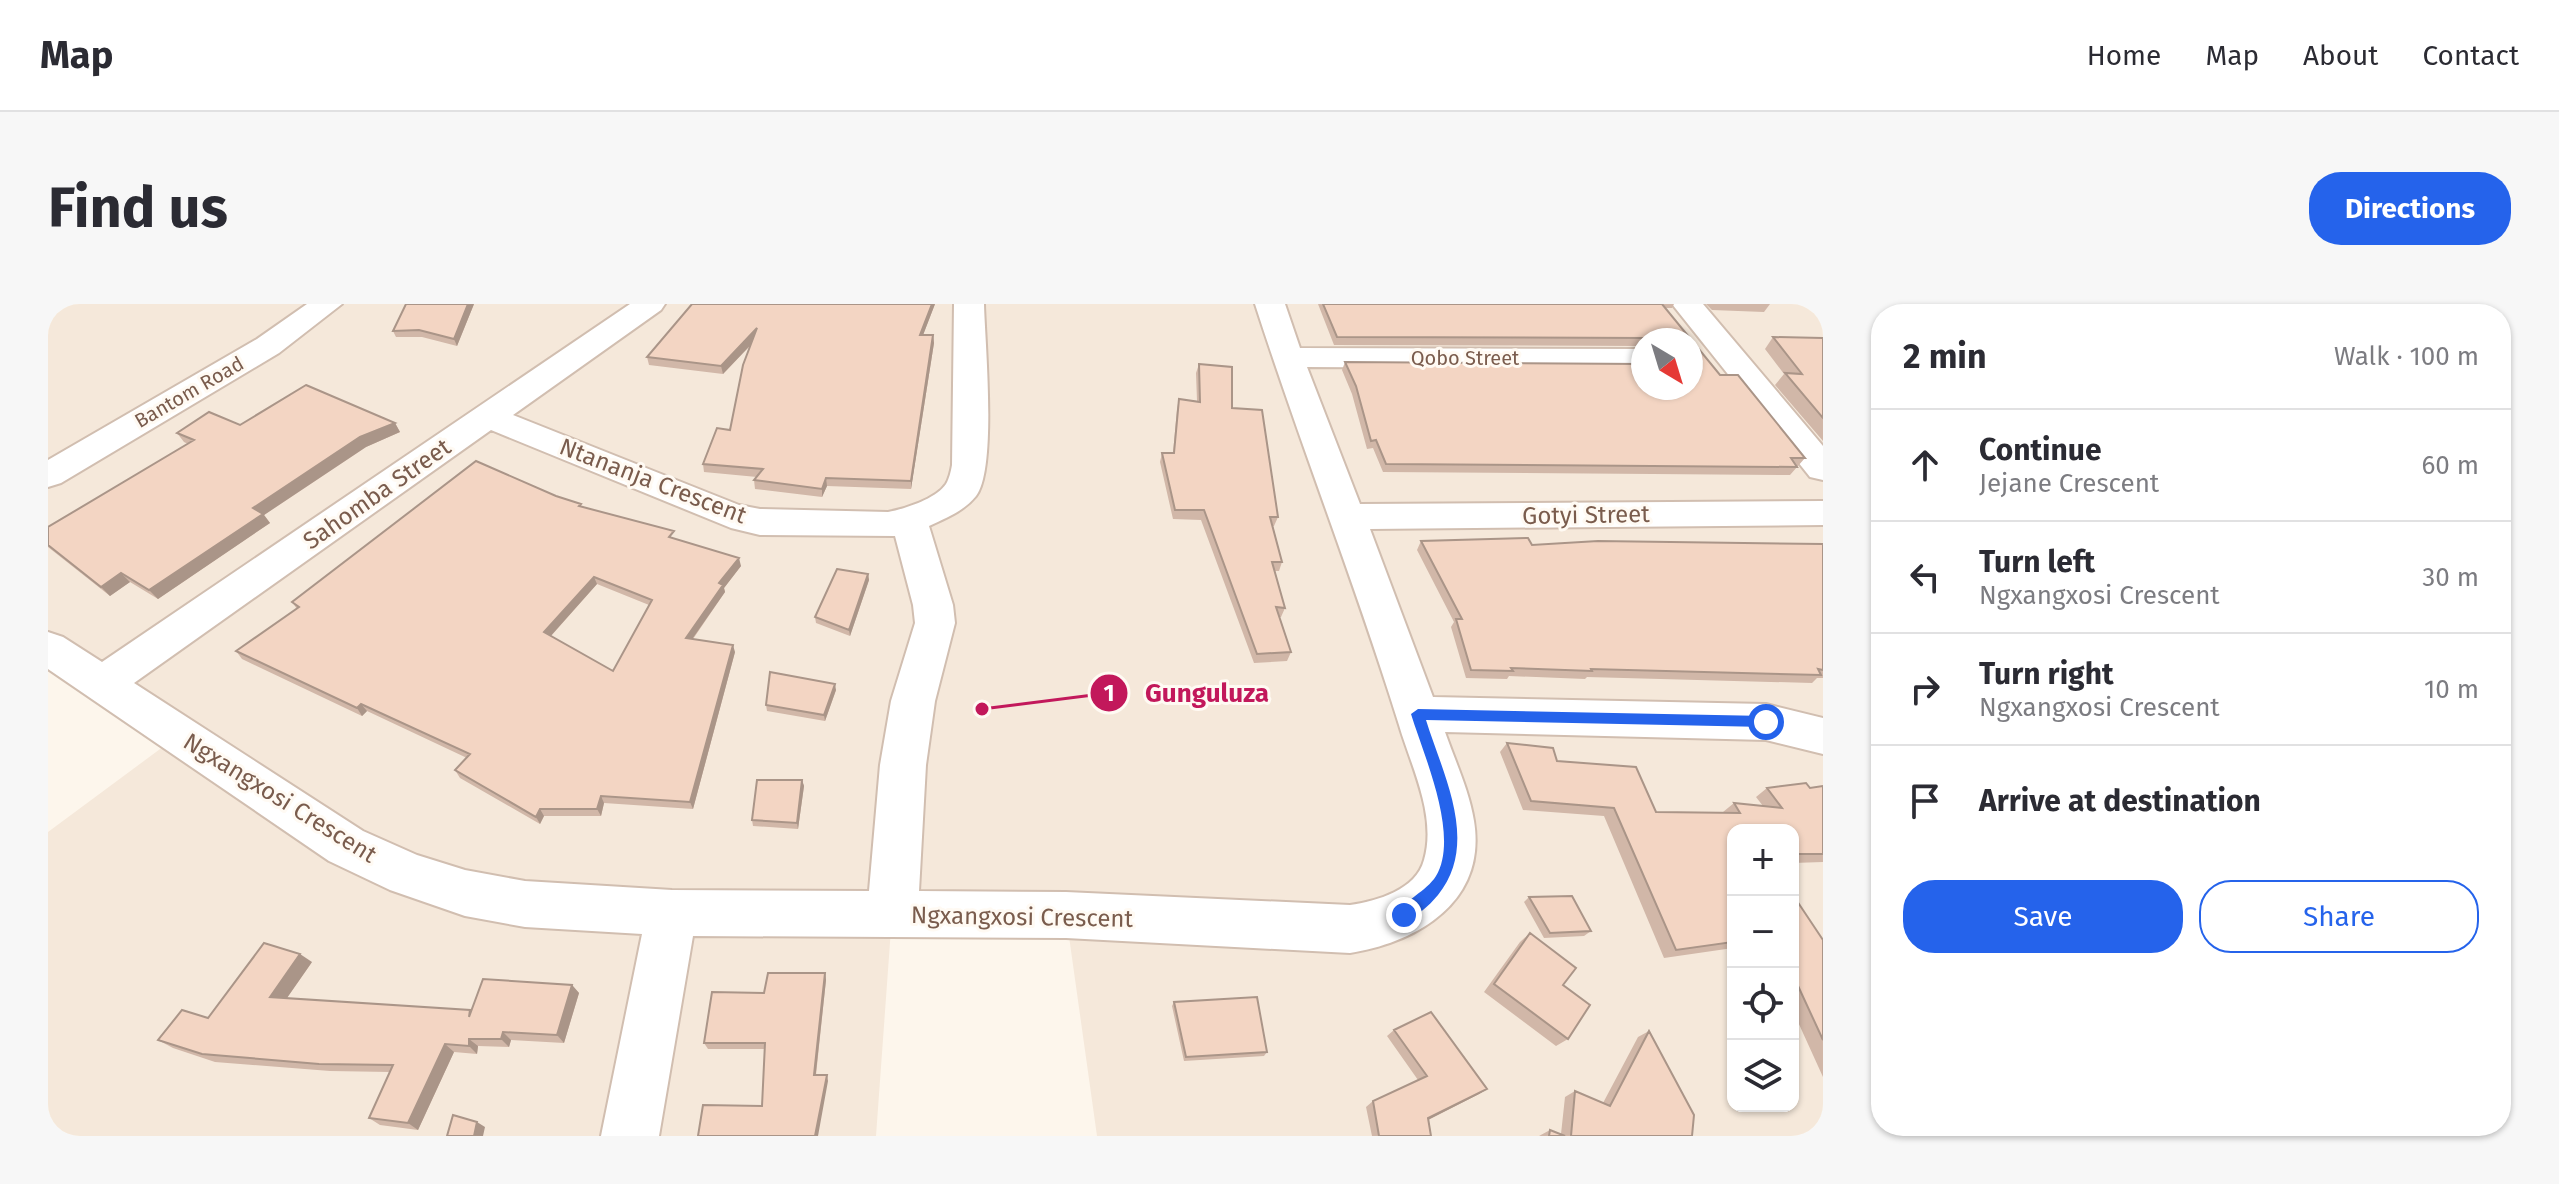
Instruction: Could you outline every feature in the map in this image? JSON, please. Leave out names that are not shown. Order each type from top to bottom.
[{"type":"street","name":"Bantom Road","points":[[48,475],[268,346],[327,304]]},
{"type":"street","name":"Sahomba Street","points":[[103,683],[650,304]]},
{"type":"street","name":"Ntananja Crescent","points":[[489,417],[731,516],[798,525],[888,525],[909,521],[951,500],[963,488],[970,465],[969,304]]},
{"type":"street","name":"Ngxangxosi Crescent","points":[[48,648],[346,846],[407,874],[465,893],[525,904],[672,913],[1066,915],[1350,929],[1376,926],[1404,915],[1427,897],[1443,878],[1451,851],[1450,820],[1418,714],[1270,304]]},
{"type":"street","points":[[1687,304],[1823,469]]},
{"type":"street","name":"Qobo Street","points":[[1287,357],[1631,359]]},
{"type":"street","points":[[1703,360],[1734,361]]},
{"type":"street","name":"Gotyi Street","points":[[1348,517],[1823,513]]},
{"type":"street","points":[[892,914],[903,765],[913,701],[935,623],[933,605],[909,521]]},
{"type":"street","points":[[1418,714],[1766,722],[1823,736]]},
{"type":"street","points":[[630,1136],[672,913]]},
{"type":"shaded area","points":[[48,304],[1819,304],[1823,308],[1823,1136],[1097,1136],[1066,915],[892,915],[876,1136],[48,1136],[48,832],[179,735],[48,648]]},
{"type":"building","points":[[406,304],[468,304],[454,339],[419,330],[393,331]]},
{"type":"building","points":[[692,304],[932,304],[920,335],[933,335],[911,481],[826,478],[822,489],[754,480],[763,469],[703,464],[717,428],[730,430],[743,365],[757,328],[721,366],[647,357]]},
{"type":"building","points":[[1323,304],[1662,304],[1682,328],[1631,328],[1631,338],[1337,337]]},
{"type":"building","points":[[1773,337],[1823,338],[1823,418],[1785,373],[1802,374]]},
{"type":"building","points":[[1703,354],[1720,375],[1738,375],[1805,458],[1791,458],[1797,467],[1386,464],[1376,440],[1371,441],[1356,386],[1345,362],[1631,364],[1631,400],[1703,400]]},
{"type":"building","points":[[1199,364],[1232,367],[1232,408],[1262,410],[1278,517],[1270,517],[1282,562],[1272,562],[1285,608],[1276,607],[1291,652],[1257,654],[1204,510],[1175,510],[1162,453],[1174,453],[1179,399],[1200,402]]},
{"type":"building","points":[[306,385],[395,423],[360,437],[253,508],[263,514],[149,590],[121,573],[101,587],[48,545],[48,527],[194,440],[177,433],[209,412],[240,425]]},
{"type":"building","points":[[476,461],[581,504],[579,506],[674,531],[669,537],[739,558],[719,583],[723,585],[686,638],[733,645],[690,802],[601,796],[597,809],[540,809],[536,817],[455,770],[470,754],[361,704],[357,708],[236,651],[299,607],[292,602]],"holes":[[[594,577],[652,600],[613,671],[544,632]]]},
{"type":"building","points":[[1528,538],[1532,545],[1598,541],[1823,544],[1823,670],[1818,669],[1821,675],[1591,669],[1471,670],[1456,619],[1462,619],[1421,541]]},
{"type":"building","points":[[837,569],[868,574],[849,630],[815,617]]},
{"type":"building","points":[[770,672],[835,684],[824,715],[766,705]]},
{"type":"building","points":[[1507,743],[1553,748],[1557,761],[1636,767],[1656,812],[1740,813],[1734,803],[1782,808],[1767,788],[1806,783],[1810,788],[1823,786],[1823,854],[1799,854],[1799,824],[1727,824],[1727,943],[1676,950],[1614,808],[1531,801]]},
{"type":"building","points":[[757,780],[802,780],[797,823],[752,820]]},
{"type":"building","points":[[1572,896],[1591,931],[1550,933],[1529,897]]},
{"type":"building","points":[[1799,904],[1823,940],[1823,1040],[1799,988]]},
{"type":"building","points":[[1530,933],[1576,968],[1563,985],[1590,1005],[1568,1039],[1494,984]]},
{"type":"building","points":[[264,943],[300,954],[270,997],[470,1010],[469,1017],[483,979],[572,985],[557,1035],[503,1032],[501,1039],[469,1039],[469,1046],[445,1044],[408,1123],[369,1118],[393,1065],[319,1064],[202,1054],[158,1040],[182,1010],[208,1018]]},
{"type":"building","points":[[768,973],[825,973],[814,1075],[827,1075],[815,1136],[698,1136],[703,1105],[762,1106],[765,1043],[704,1043],[712,992],[764,993]]},
{"type":"building","points":[[1257,997],[1267,1052],[1186,1057],[1174,1002]]},
{"type":"building","points":[[1431,1012],[1487,1089],[1428,1118],[1431,1136],[1379,1136],[1373,1101],[1427,1076],[1394,1030]]},
{"type":"building","points":[[1649,1031],[1694,1115],[1692,1136],[1571,1136],[1575,1091],[1610,1106]]},
{"type":"building","points":[[453,1115],[477,1122],[474,1136],[447,1136]]},
{"type":"building","points":[[1550,1130],[1565,1136],[1549,1136]]},
{"type":"place","name":"Gunguluza","points":[[982,709]]},
{"type":"route","points":[[1404,915],[1427,897],[1443,878],[1451,851],[1450,820],[1418,714],[1766,722]]}]
